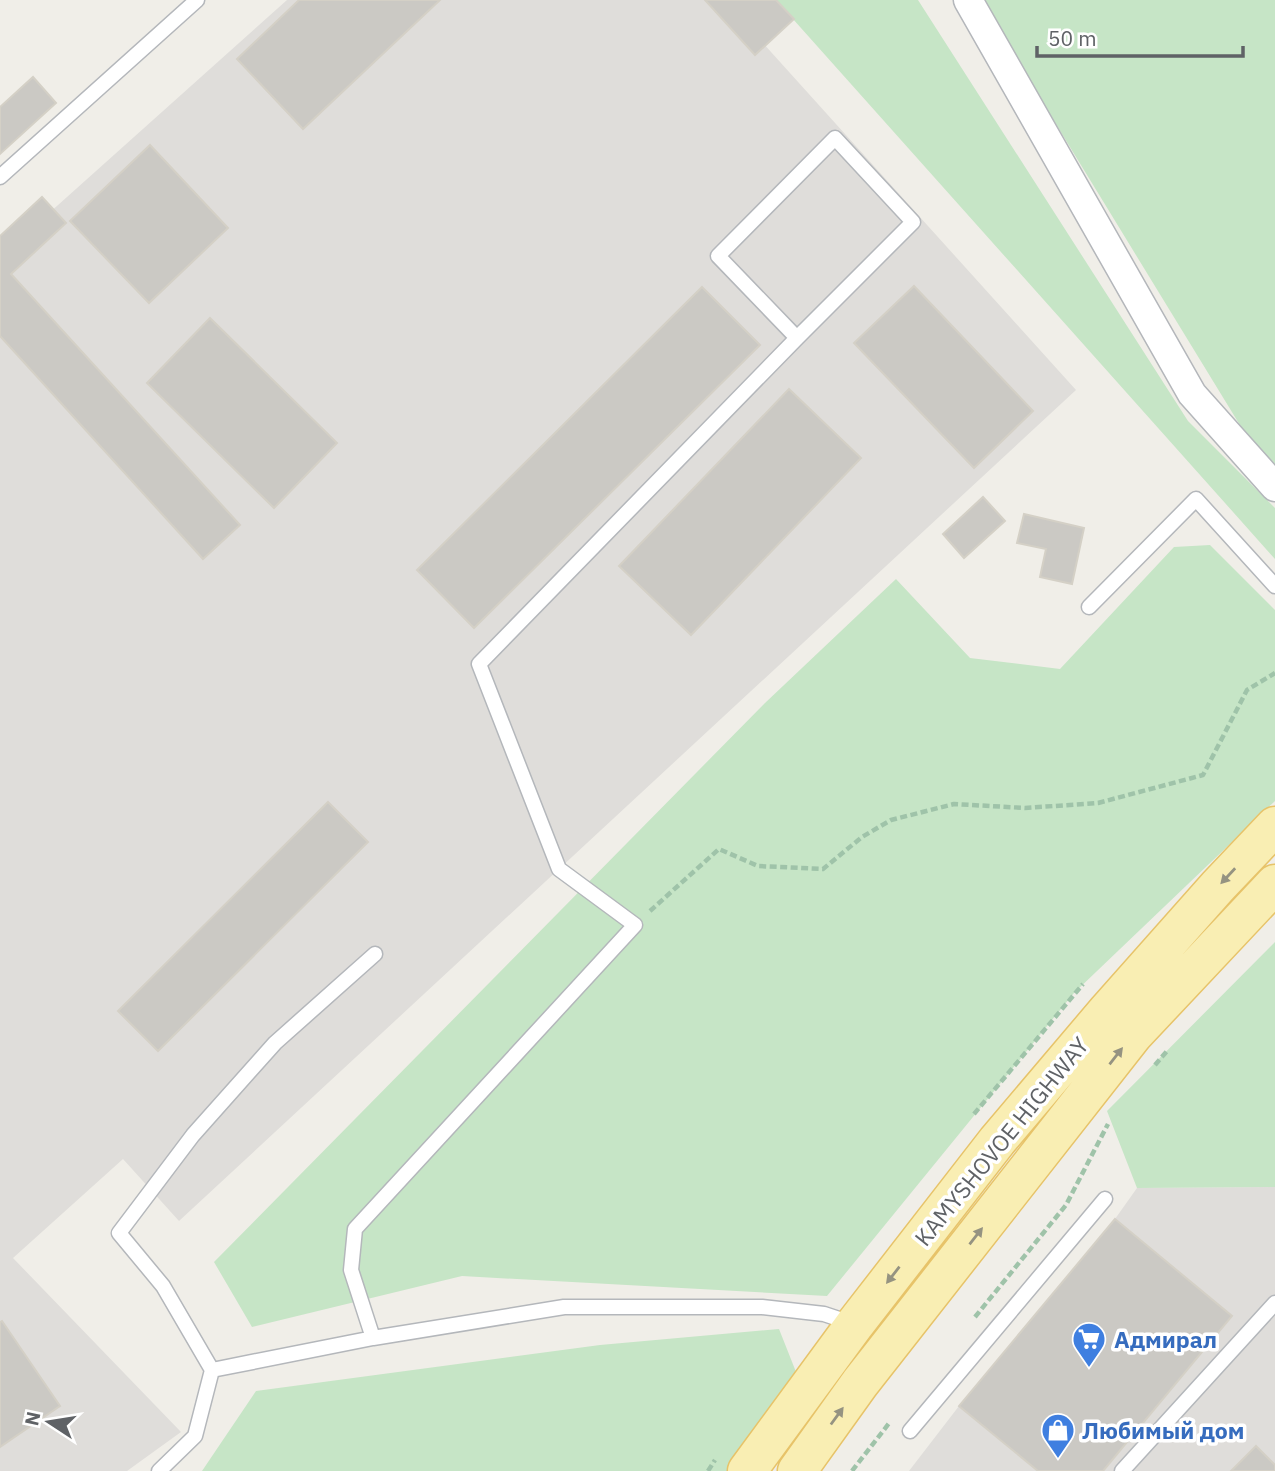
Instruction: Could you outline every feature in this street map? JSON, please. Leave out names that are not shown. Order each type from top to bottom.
[{"type":"main road","name":"KAMYSHOVOE HIGHWAY","points":[[747,1471],[855,1324],[997,1141],[1117,999],[1275,826]]},
{"type":"main road","name":"KAMYSHOVOE HIGHWAY","points":[[809,1464],[860,1383],[1133,1035],[1275,884]]},
{"type":"street","points":[[968,0],[1192,394],[1275,487]]},
{"type":"lane","points":[[0,177],[197,0]]},
{"type":"lane","points":[[373,1338],[351,1270],[355,1229],[635,925],[559,869],[479,664],[912,222],[835,138],[718,256],[797,338]]},
{"type":"lane","points":[[1089,607],[1196,499],[1275,586]]},
{"type":"lane","points":[[159,1471],[195,1436],[212,1370],[163,1286],[119,1233],[193,1135],[275,1042],[375,954]]},
{"type":"lane","points":[[910,1431],[1105,1199]]},
{"type":"lane","points":[[1122,1471],[1275,1303]]},
{"type":"lane","points":[[212,1370],[373,1338],[564,1307],[762,1307],[824,1314],[855,1324]]},
{"type":"path","points":[[635,925],[719,849],[758,866],[822,869],[862,837],[891,820],[954,804],[1025,808],[1098,803],[1203,775],[1247,690],[1275,673]]},
{"type":"path","points":[[1149,1071],[1168,1050]]},
{"type":"path","points":[[972,1321],[1066,1205],[1113,1114]]},
{"type":"path","points":[[852,1471],[895,1417]]},
{"type":"shaded area","points":[[287,0],[724,0],[1076,390],[179,1221],[123,1159],[13,1258],[181,1432],[127,1471],[0,1471],[0,257]]},
{"type":"shaded area","points":[[1275,1187],[1275,1471],[909,1471],[959,1406],[1115,1219],[1137,1188]]},
{"type":"green space","points":[[776,0],[918,0],[1188,421],[1275,508],[1275,559]]},
{"type":"green space","points":[[980,0],[1275,0],[1275,467],[1257,453]]},
{"type":"green space","points":[[1210,545],[1275,610],[1275,801],[1074,993],[827,1296],[462,1276],[252,1327],[214,1262],[765,703],[896,579],[970,658],[1060,669],[1174,547]]},
{"type":"green space","points":[[1275,942],[1275,1187],[1137,1188],[1107,1111]]},
{"type":"green space","points":[[779,1329],[800,1382],[733,1471],[202,1471],[256,1391],[600,1345]]},
{"type":"building","points":[[299,0],[440,0],[303,129],[237,59]]},
{"type":"building","points":[[705,0],[776,0],[794,19],[755,55]]},
{"type":"building","points":[[33,77],[56,103],[0,154],[0,107]]},
{"type":"building","points":[[150,145],[228,228],[149,303],[70,221]]},
{"type":"building","points":[[42,197],[66,223],[11,274],[240,525],[203,559],[0,336],[0,236]]},
{"type":"building","points":[[914,286],[1033,411],[974,468],[854,343]]},
{"type":"building","points":[[702,287],[760,345],[474,628],[417,570]]},
{"type":"building","points":[[210,318],[337,443],[274,508],[147,383]]},
{"type":"building","points":[[789,389],[861,458],[691,635],[619,566]]},
{"type":"building","points":[[983,497],[1005,521],[964,558],[943,534]]},
{"type":"building","points":[[1024,514],[1084,528],[1072,584],[1040,577],[1046,549],[1017,543]]},
{"type":"building","points":[[328,802],[368,842],[158,1051],[118,1011]]},
{"type":"building","points":[[1115,1219],[1232,1316],[1103,1471],[1038,1471],[959,1406]]},
{"type":"building","points":[[2,1321],[60,1406],[0,1447],[0,1322]]},
{"type":"building","points":[[1256,1446],[1275,1465],[1275,1471],[1231,1471]]},
{"type":"place","name":"Адмирал","points":[[1089,1369]]},
{"type":"place","name":"Любимый дом","points":[[1058,1460]]}]
